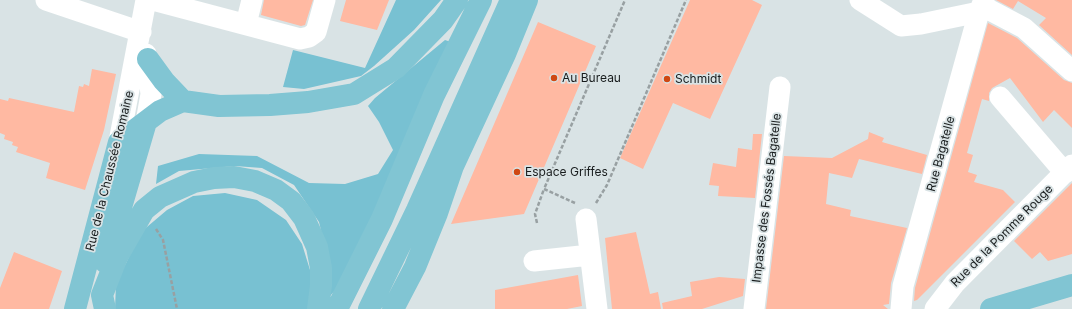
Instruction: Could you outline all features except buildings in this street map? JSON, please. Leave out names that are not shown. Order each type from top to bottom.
[{"type":"main road","points":[[119,142],[160,111],[183,101],[219,106],[270,105],[308,102],[354,94],[396,68],[443,20],[457,0]]},
{"type":"main road","points":[[337,309],[382,219],[434,95],[481,0]]},
{"type":"main road","points":[[369,309],[417,210],[511,0]]},
{"type":"main road","points":[[393,309],[415,267],[437,213],[453,166],[505,54],[527,0]]},
{"type":"main road","points":[[148,59],[164,82],[183,101]]},
{"type":"main road","name":"Rue de la Chaussée Romaine","points":[[102,304],[105,264],[146,122]]},
{"type":"main road","name":"Rue de la Chaussée Romaine","points":[[75,309],[119,142]]},
{"type":"main road","points":[[102,304],[117,257],[144,210],[160,197],[194,182],[214,178],[234,177],[255,181],[276,190],[291,201],[304,218],[317,247],[321,268],[321,285],[318,309]]},
{"type":"main road","points":[[991,309],[1072,285]]},
{"type":"street","points":[[46,0],[141,32]]},
{"type":"street","name":"Rue de la Chaussée Romaine","points":[[119,142],[146,0]]},
{"type":"street","points":[[153,0],[300,39],[309,37],[316,32],[325,0]]},
{"type":"street","points":[[246,24],[252,0]]},
{"type":"street","points":[[860,0],[901,26],[921,24],[982,6],[1024,28],[1072,71]]},
{"type":"street","name":"Rue Bagatelle","points":[[901,309],[903,286],[982,6]]},
{"type":"street","name":"Rue de la Chaussée Romaine","points":[[141,32],[148,59],[151,94],[146,122]]},
{"type":"street","name":"Impasse des Fossés Bagatelle","points":[[754,309],[780,87]]},
{"type":"street","points":[[1000,97],[1068,169]]},
{"type":"street","name":"Rue de la Pomme Rouge","points":[[935,309],[955,283],[1068,169]]},
{"type":"street","points":[[588,210],[590,255],[597,309]]},
{"type":"street","points":[[534,261],[590,255]]},
{"type":"path","points":[[537,223],[535,214],[544,189],[625,0]]},
{"type":"path","points":[[544,189],[588,210],[607,185],[686,0]]},
{"type":"path","points":[[144,210],[163,240],[177,309]]},
{"type":"shaded area","points":[[396,0],[441,0],[414,30],[361,76],[304,89],[283,87],[293,50],[365,68]]},
{"type":"shaded area","points":[[445,40],[451,42],[377,206],[338,287],[330,296],[331,271],[319,222],[294,185],[262,168],[235,166],[179,171],[156,184],[158,166],[199,154],[257,156],[309,183],[345,184],[378,174],[393,150],[379,122],[368,106],[375,98]]},
{"type":"shaded area","points":[[225,193],[257,200],[286,220],[302,244],[310,270],[312,297],[309,309],[115,309],[116,284],[141,232],[167,210],[193,196]]},
{"type":"place","name":"Au Bureau","points":[[554,78]]},
{"type":"place","name":"Schmidt","points":[[667,79]]},
{"type":"place","name":"Espace Griffes","points":[[517,172]]}]
